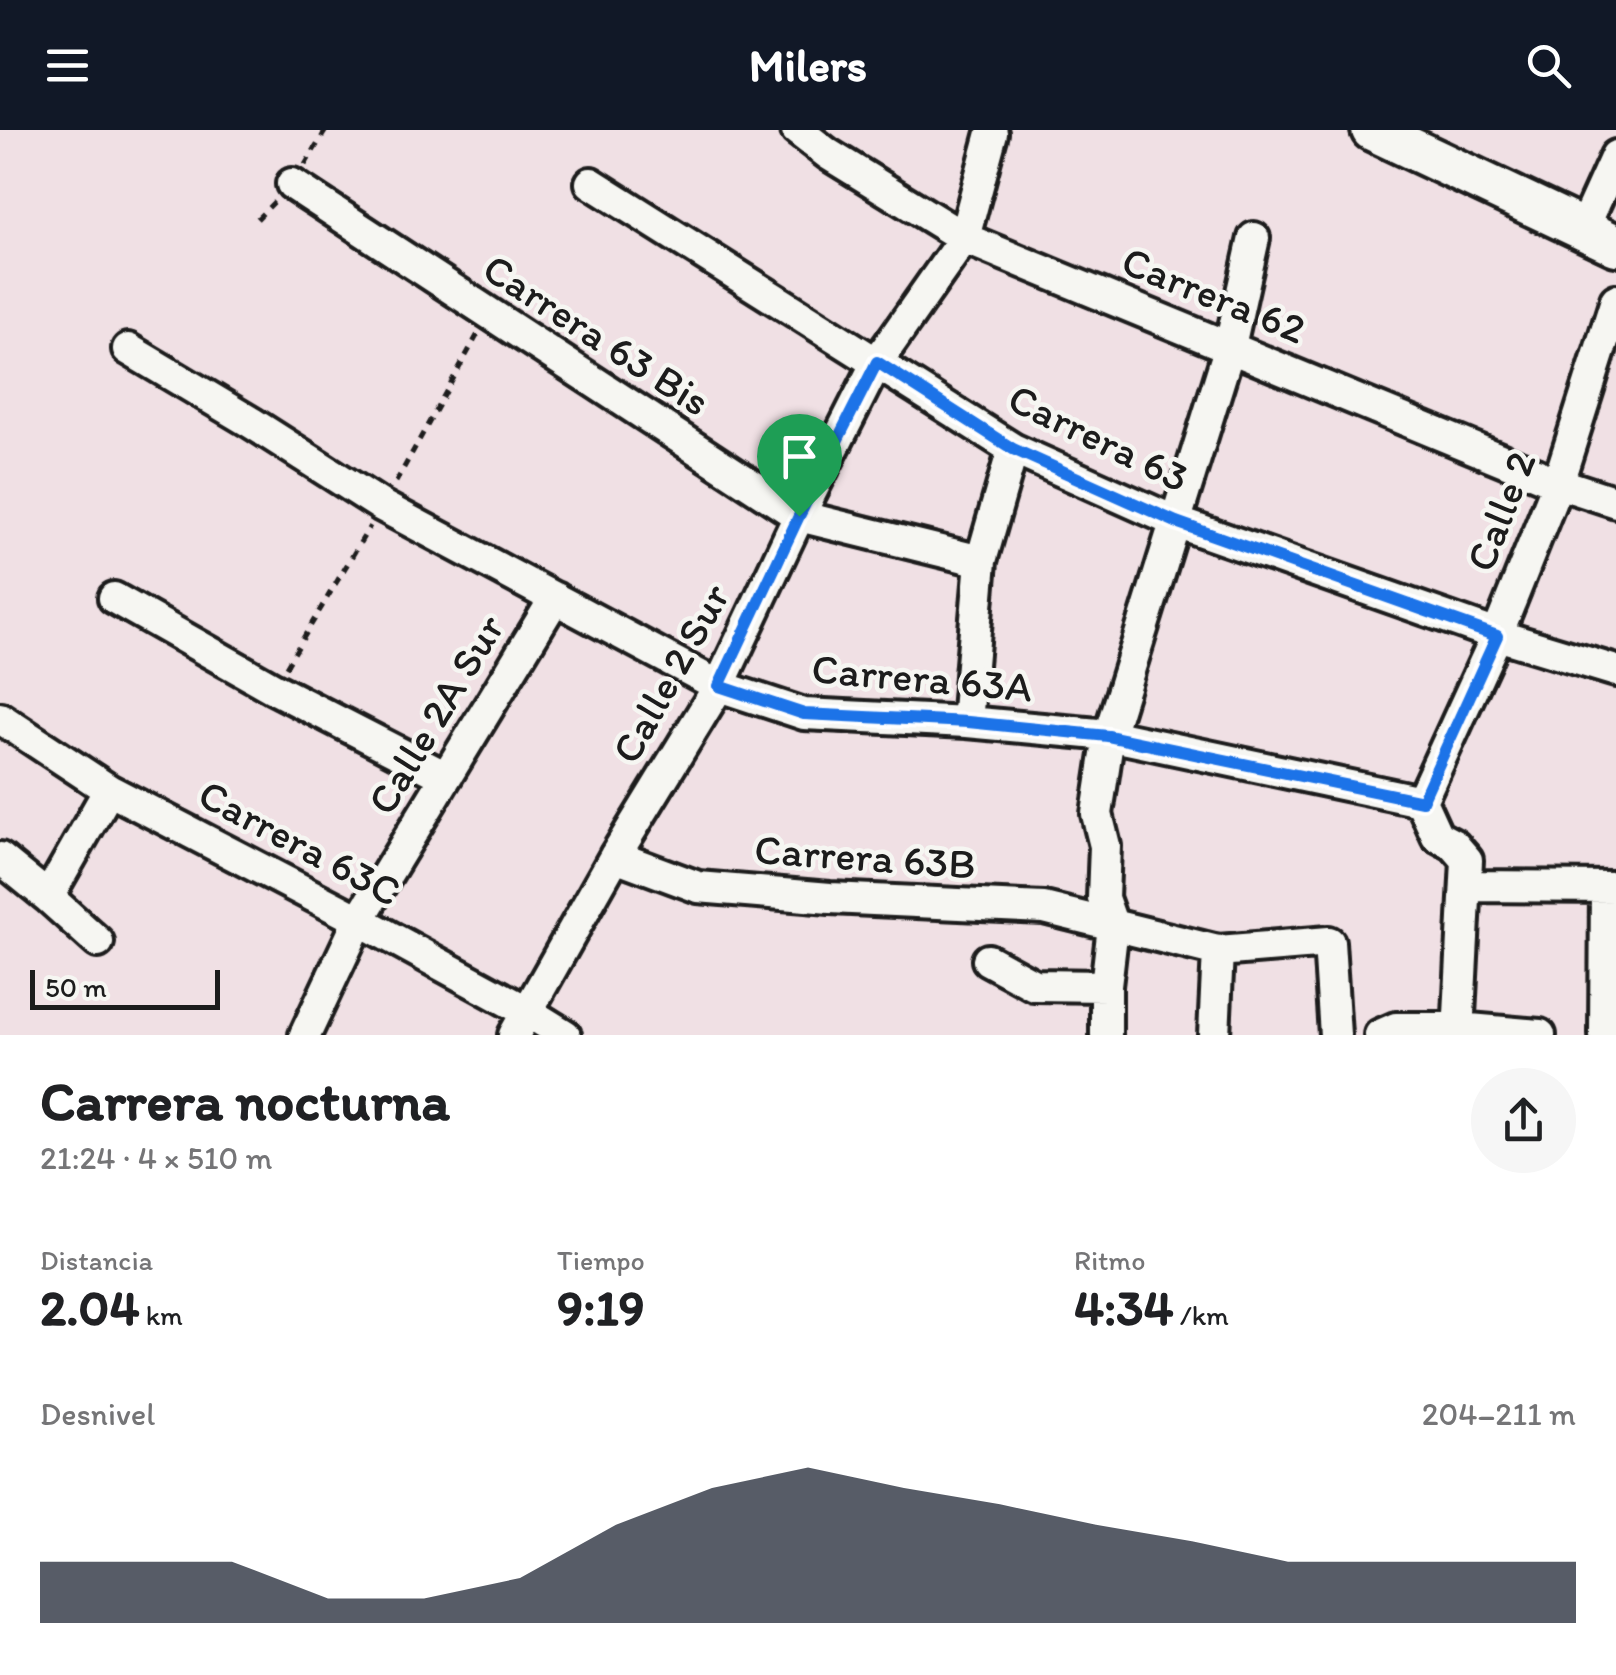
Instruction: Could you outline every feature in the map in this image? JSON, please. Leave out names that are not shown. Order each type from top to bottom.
[{"type":"street","name":"Carrera 62","points":[[797,130],[828,154],[964,238],[1558,483],[1616,502]]},
{"type":"street","points":[[1384,132],[1600,237],[1616,156]]},
{"type":"street","name":"Calle 2 Sur","points":[[521,1023],[719,686],[877,362],[964,238],[992,133]]},
{"type":"street","name":"Carrera 63 Bis","points":[[292,184],[799,516],[981,560]]},
{"type":"street","name":"Carrera 63","points":[[591,184],[1013,449],[1176,522],[1497,636],[1616,671]]},
{"type":"street","points":[[1106,1035],[1106,986],[1114,926],[1103,898],[1106,846],[1096,814],[1108,736],[1230,346],[1254,238]]},
{"type":"street","name":"Calle 2","points":[[1422,801],[1497,636],[1558,483],[1616,300]]},
{"type":"street","name":"Carrera 63A","points":[[128,349],[382,506],[719,686],[804,714],[968,722],[1108,736],[1422,801]]},
{"type":"street","points":[[968,722],[981,560],[1013,449]]},
{"type":"street","points":[[114,598],[274,688],[446,777]]},
{"type":"street","name":"Calle 2A Sur","points":[[305,1035],[360,920],[555,598]]},
{"type":"street","name":"Carrera 63C","points":[[0,718],[109,790],[360,920],[521,1023],[565,1035]]},
{"type":"street","points":[[48,896],[109,790]]},
{"type":"street","points":[[1422,801],[1436,836],[1454,846],[1467,860],[1458,1031]]},
{"type":"street","name":"Carrera 63B","points":[[616,856],[698,887],[1044,908],[1218,951],[1329,942],[1335,1035]]},
{"type":"street","points":[[0,858],[98,942]]},
{"type":"street","points":[[1466,886],[1611,887],[1605,1035]]},
{"type":"street","points":[[1214,1035],[1218,951]]},
{"type":"street","points":[[988,960],[1034,985],[1106,986]]},
{"type":"street","points":[[1380,1035],[1396,1028],[1540,1035]]},
{"type":"route","points":[[877,362],[1013,449],[1176,522],[1497,636],[1422,801],[1108,736],[968,722],[804,714],[719,686],[799,516],[877,362]]}]
